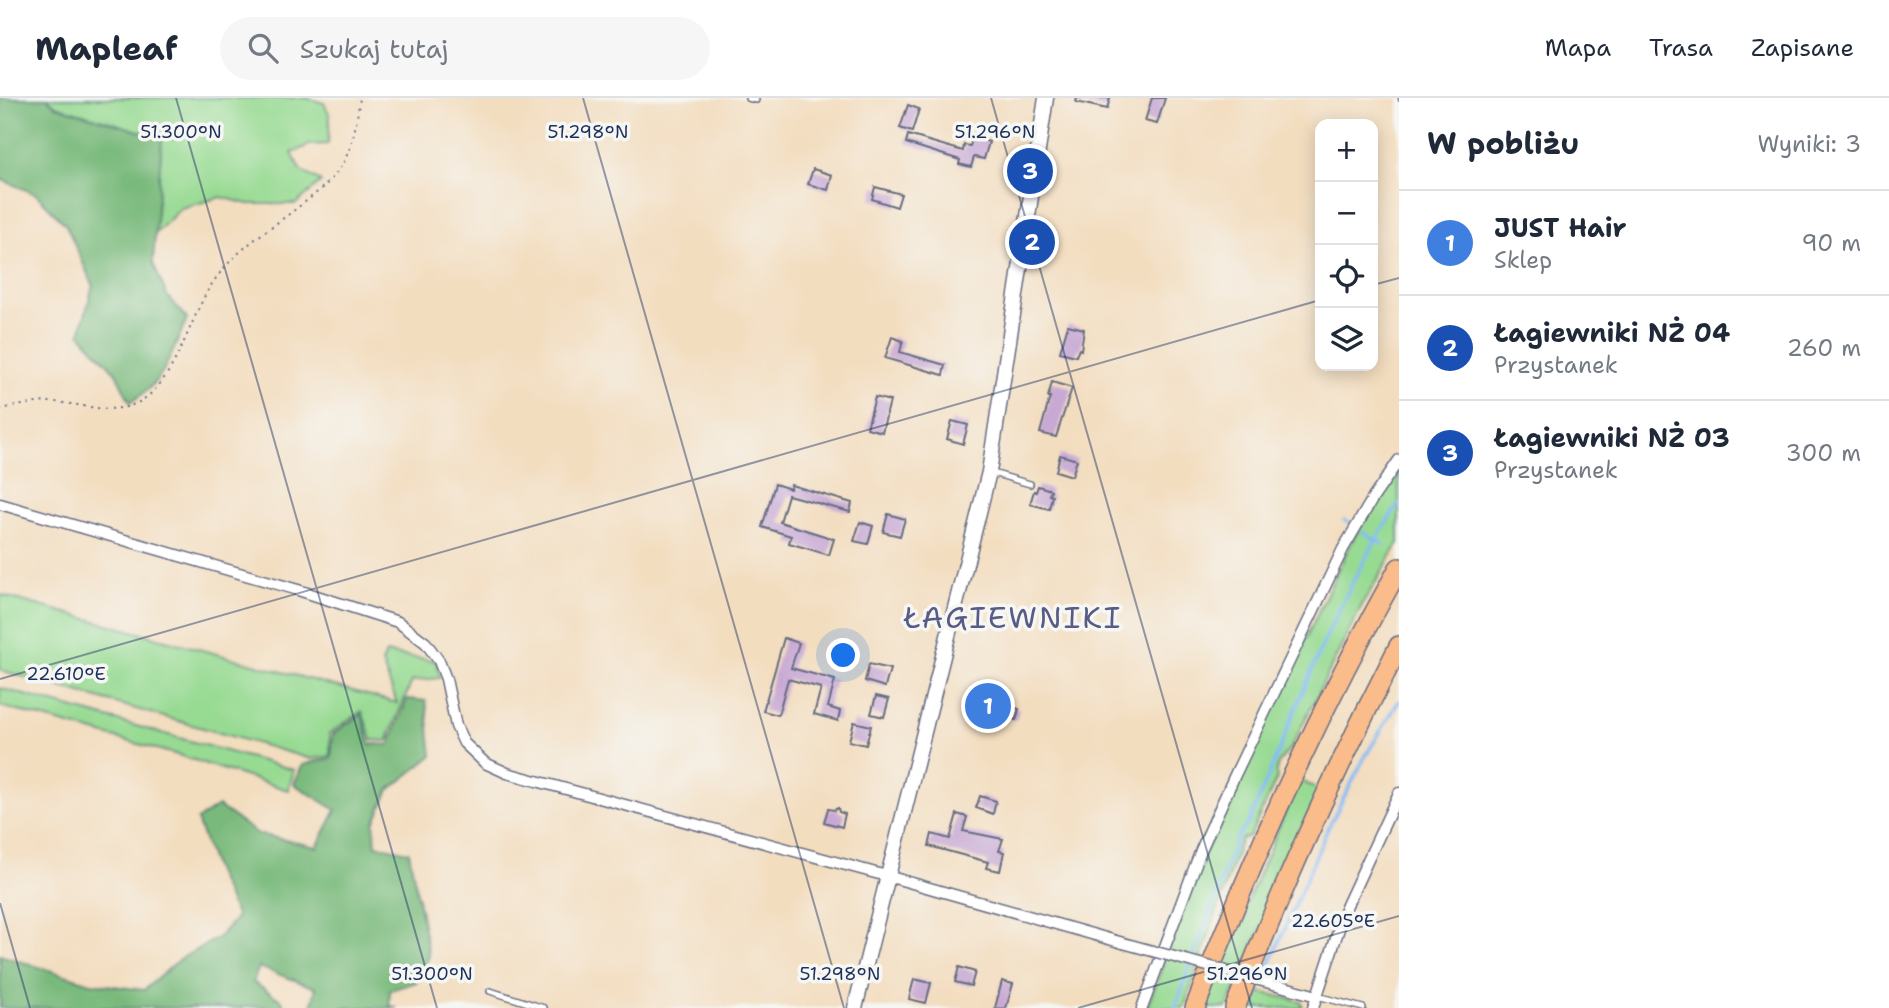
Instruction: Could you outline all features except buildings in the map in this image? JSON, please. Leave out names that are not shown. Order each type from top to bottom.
[{"type":"highway","points":[[1195,1008],[1280,802],[1334,690],[1399,568]]},
{"type":"highway","points":[[1235,1008],[1286,882],[1399,646]]},
{"type":"street","points":[[855,1008],[989,472],[1046,98]]},
{"type":"street","points":[[1142,1008],[1201,850],[1240,765],[1343,549],[1399,460]]},
{"type":"street","points":[[0,504],[298,590],[398,622],[426,643],[439,660],[456,726],[464,743],[485,763],[506,774],[887,876],[1317,996]]},
{"type":"street","points":[[1313,1008],[1346,907],[1399,793]]},
{"type":"lane","points":[[748,98],[756,100]]},
{"type":"lane","points":[[989,472],[1030,484]]},
{"type":"lane","points":[[490,991],[544,1008]]},
{"type":"lane","points":[[1317,996],[1363,1008]]},
{"type":"path","points":[[0,409],[51,402],[117,409],[146,397],[171,367],[198,308],[217,276],[245,247],[320,190],[341,167],[350,146],[360,98]]},
{"type":"green space","points":[[0,98],[47,98],[56,106],[162,138],[153,263],[167,296],[187,319],[159,377],[142,395],[130,402],[116,373],[80,334],[93,285],[66,225],[36,194],[0,179]]},
{"type":"green space","points":[[47,98],[307,98],[324,103],[330,116],[328,144],[309,145],[292,153],[300,170],[321,182],[296,204],[248,204],[221,197],[181,208],[154,235],[162,138],[56,106]]},
{"type":"green space","points":[[1399,470],[1399,543],[1363,603],[1291,748],[1276,769],[1277,778],[1250,836],[1241,839],[1184,1008],[1147,1008],[1203,857],[1347,551]]},
{"type":"green space","points":[[0,595],[397,703],[382,663],[386,653],[436,661],[440,678],[412,681],[387,741],[372,740],[362,711],[330,733],[330,756],[311,759],[0,670]]},
{"type":"green space","points":[[0,688],[294,770],[288,790],[178,755],[0,706]]},
{"type":"green space","points":[[407,699],[426,701],[432,756],[389,790],[374,823],[376,845],[409,852],[429,956],[417,982],[390,990],[389,1005],[397,1008],[311,1008],[316,988],[259,967],[253,982],[281,1000],[285,1008],[0,1008],[0,955],[91,983],[144,990],[180,959],[219,937],[237,917],[215,870],[197,820],[218,806],[258,834],[317,847],[336,810],[294,784],[302,765],[331,758],[333,734],[362,714],[370,744],[389,745]]},
{"type":"green space","points":[[1299,780],[1320,790],[1227,1008],[1202,1008]]},
{"type":"green space","points":[[1254,991],[1301,1001],[1303,1008],[1248,1008]]},
{"type":"waterway","points":[[1175,1008],[1237,837],[1249,822],[1316,659],[1354,579],[1399,504]]},
{"type":"waterway","points":[[1344,520],[1349,523]]},
{"type":"waterway","points":[[1363,532],[1383,544]]},
{"type":"waterway","points":[[1251,1008],[1327,830],[1365,757],[1399,701]]},
{"type":"place","name":"Łagiewniki NŻ 03","points":[[1030,171]]},
{"type":"place","name":"Łagiewniki NŻ 04","points":[[1032,242]]},
{"type":"place","name":"JUST Hair","points":[[988,706]]},
{"type":"district","name":"ŁAGIEWNIKI","points":[[1013,618]]}]
